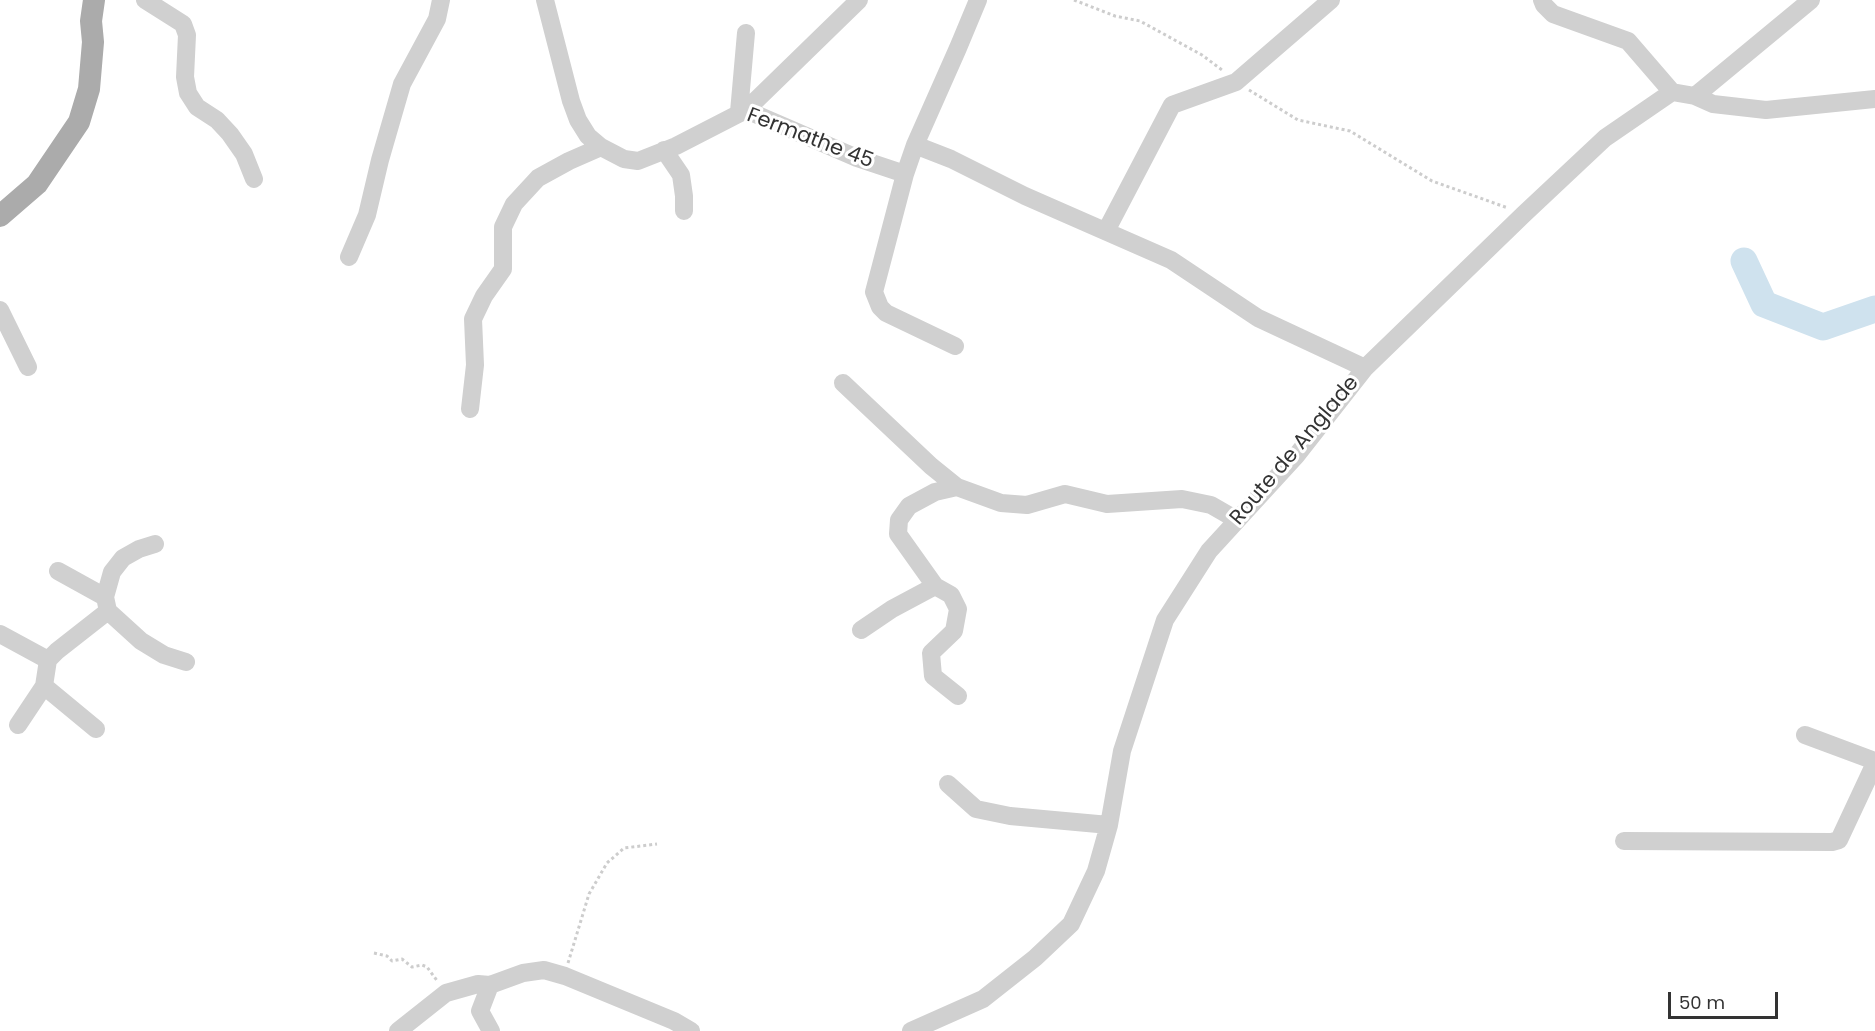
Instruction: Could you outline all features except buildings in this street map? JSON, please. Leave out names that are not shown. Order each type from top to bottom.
[{"type":"main road","points":[[0,216],[37,184],[79,122],[89,89],[93,42],[92,1]]},
{"type":"street","points":[[145,0],[183,24],[187,35],[185,77],[188,93],[197,107],[217,120],[230,134],[244,154],[254,179]]},
{"type":"street","points":[[349,257],[367,215],[402,84],[437,19],[441,0]]},
{"type":"street","name":"Fermathe 45","points":[[545,0],[578,120],[588,136],[601,147],[624,159],[638,161],[699,135],[742,111],[857,158],[905,174]]},
{"type":"street","points":[[742,111],[859,0]]},
{"type":"street","points":[[955,346],[886,313],[880,307],[874,291],[915,145],[978,0]]},
{"type":"street","points":[[1106,231],[1172,105],[1236,82],[1331,0]]},
{"type":"street","points":[[1542,0],[1554,14],[1628,41],[1672,92],[1695,96],[1713,104],[1767,110],[1875,99]]},
{"type":"street","points":[[1695,96],[1811,0]]},
{"type":"street","points":[[742,111],[746,33]]},
{"type":"street","name":"Route de Anglade","points":[[911,1031],[983,999],[1035,958],[1071,924],[1096,871],[1109,825],[1122,751],[1165,620],[1209,551],[1296,456],[1365,368],[1605,138],[1672,92]]},
{"type":"street","points":[[915,145],[951,159],[1025,196],[1171,260],[1258,318],[1365,368]]},
{"type":"street","points":[[470,409],[475,365],[473,319],[484,296],[503,269],[503,228],[514,204],[538,178],[569,160],[601,147]]},
{"type":"street","points":[[664,150],[681,175],[684,211]]},
{"type":"street","points":[[0,310],[28,367]]},
{"type":"street","points":[[843,383],[931,466],[957,487],[1000,503],[1027,505],[1065,494],[1107,504],[1182,499],[1211,505],[1237,520]]},
{"type":"street","points":[[957,487],[935,492],[909,506],[899,520],[898,534],[935,586],[951,595],[958,609],[954,631],[931,653],[933,676],[958,696]]},
{"type":"street","points":[[18,725],[44,686],[48,660],[107,604],[112,572],[123,558],[139,549],[155,544]]},
{"type":"street","points":[[58,571],[107,604],[149,646],[164,655],[186,662]]},
{"type":"street","points":[[861,630],[892,609],[935,586]]},
{"type":"street","points":[[0,634],[48,660]]},
{"type":"street","points":[[44,686],[96,729]]},
{"type":"street","points":[[1624,841],[1832,842],[1839,840],[1875,762],[1805,735]]},
{"type":"street","points":[[948,784],[976,809],[1010,816],[1109,825]]},
{"type":"street","points":[[398,1031],[446,993],[478,984],[490,985],[522,973],[544,970],[565,976],[674,1021],[691,1031]]},
{"type":"street","points":[[490,985],[480,1011],[491,1031]]},
{"type":"path","points":[[1074,0],[1115,16],[1140,21],[1202,55],[1236,82],[1298,120],[1350,131],[1431,181],[1524,214]]},
{"type":"path","points":[[565,976],[588,894],[608,862],[624,848],[657,844]]},
{"type":"path","points":[[374,953],[387,956],[392,961],[402,959],[412,967],[423,965],[427,967],[446,993]]},
{"type":"waterway","points":[[1744,261],[1764,304],[1823,327],[1875,309]]}]
